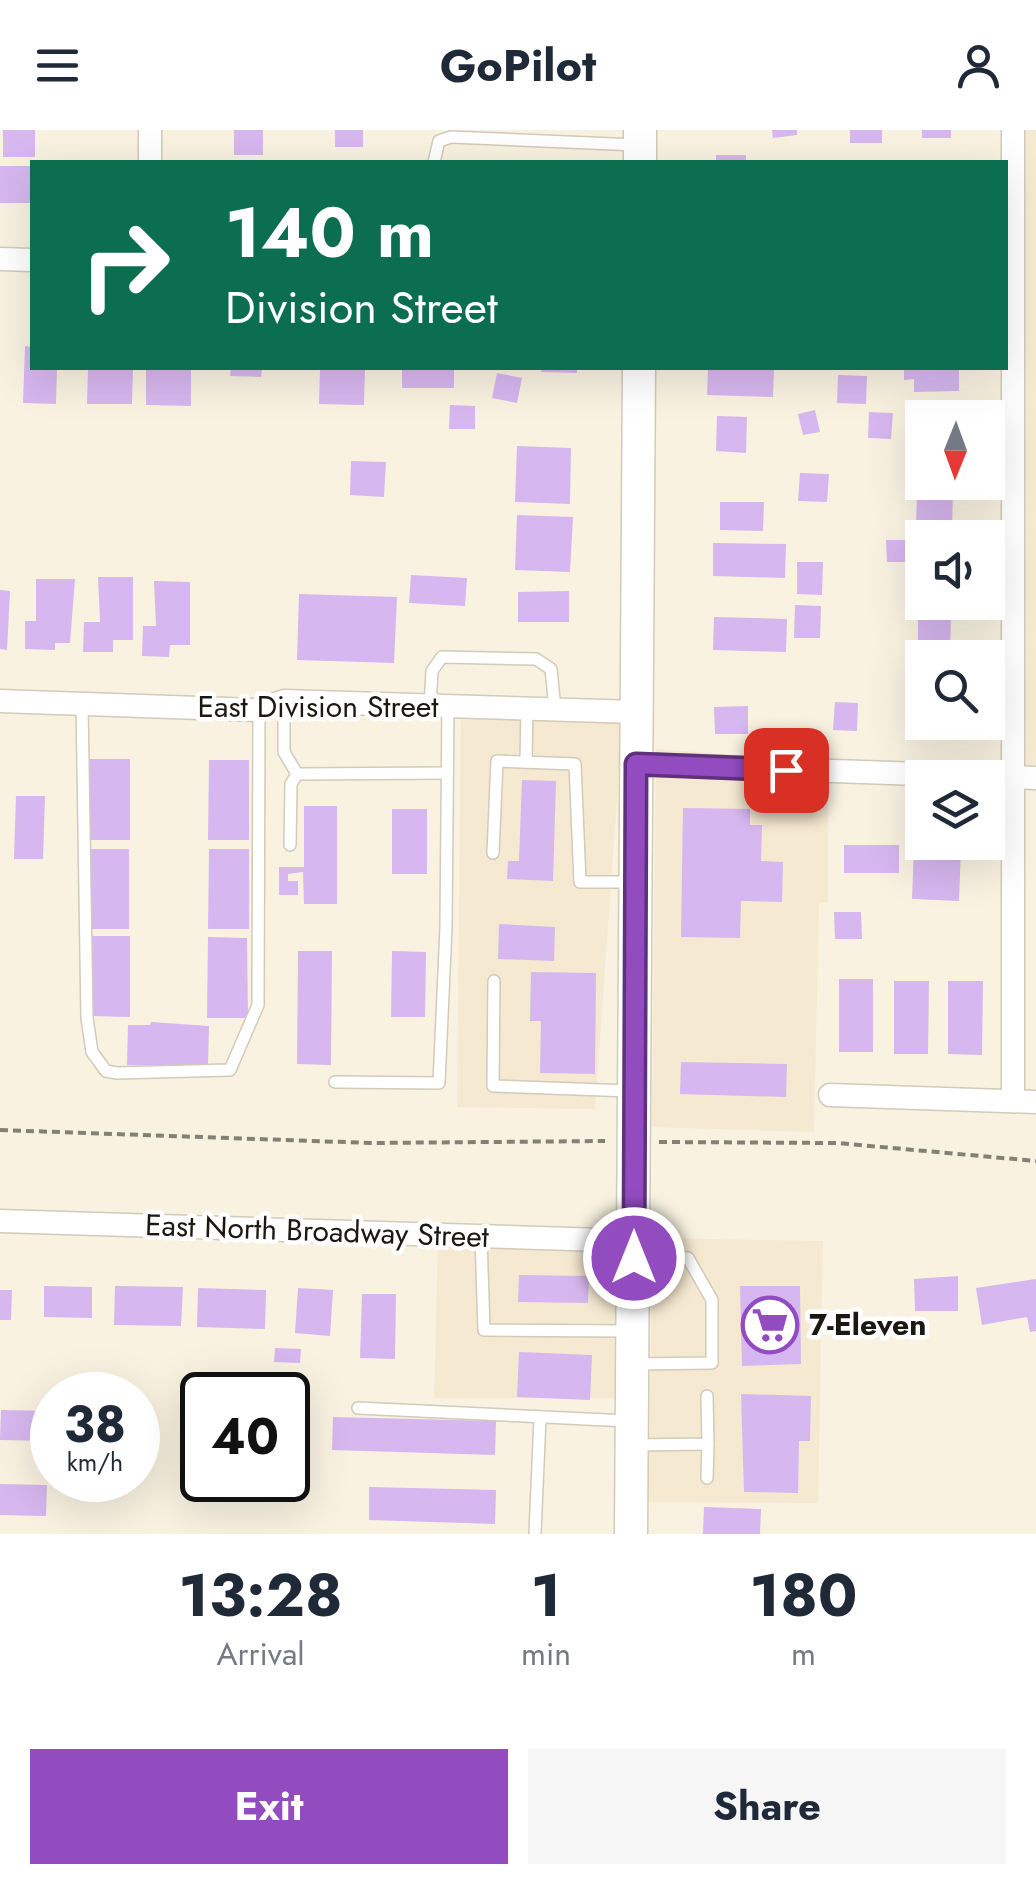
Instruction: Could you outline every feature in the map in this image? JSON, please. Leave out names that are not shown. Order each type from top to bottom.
[{"type":"street","points":[[150,130],[150,160]]},
{"type":"street","points":[[830,1095],[1025,1101],[1010,778],[1013,130]]},
{"type":"street","points":[[0,259],[30,260]]},
{"type":"street","points":[[631,1534],[638,370]]},
{"type":"street","name":"East Division Street","points":[[0,701],[258,710],[284,701],[636,712]]},
{"type":"street","points":[[636,764],[1036,778]]},
{"type":"street","name":"East North Broadway Street","points":[[0,1222],[481,1236],[634,1250]]},
{"type":"lane","points":[[434,160],[439,141],[451,138],[640,146]]},
{"type":"lane","points":[[335,1082],[439,1083],[447,773],[432,671],[442,657],[536,659],[551,668],[555,709]]},
{"type":"lane","points":[[284,701],[284,752],[297,774]]},
{"type":"lane","points":[[82,704],[87,1018],[92,1052],[106,1070],[118,1073],[211,1074],[230,1070],[239,1056],[258,1005],[258,710]]},
{"type":"lane","points":[[526,762],[527,708]]},
{"type":"lane","points":[[493,853],[498,761],[574,764],[580,882],[635,882]]},
{"type":"lane","points":[[297,774],[447,773]]},
{"type":"lane","points":[[290,845],[291,784],[297,774]]},
{"type":"lane","points":[[494,981],[493,1086],[634,1092]]},
{"type":"lane","points":[[481,1236],[484,1330],[633,1331]]},
{"type":"lane","points":[[632,1364],[712,1363],[712,1300],[688,1258],[634,1250]]},
{"type":"lane","points":[[706,1478],[707,1396]]},
{"type":"lane","points":[[358,1408],[540,1418],[708,1444]]},
{"type":"lane","points":[[535,1533],[540,1418]]},
{"type":"path","points":[[0,1130],[371,1143],[607,1141]]},
{"type":"path","points":[[662,1142],[837,1143],[1036,1161]]},
{"type":"shaded area","points":[[1020,130],[1036,130],[1036,772],[1017,771]]},
{"type":"shaded area","points":[[461,694],[624,701],[595,1109],[457,1107]]},
{"type":"shaded area","points":[[656,749],[828,762],[828,902],[819,903],[814,1132],[652,1127]]},
{"type":"shaded area","points":[[653,1238],[823,1241],[818,1503],[648,1502]]},
{"type":"shaded area","points":[[438,1244],[622,1250],[622,1398],[434,1398]]},
{"type":"building","points":[[3,130],[35,130],[35,157],[3,157]]},
{"type":"building","points":[[234,130],[263,130],[263,155],[234,155]]},
{"type":"building","points":[[335,130],[363,130],[363,147],[335,147]]},
{"type":"building","points":[[772,130],[797,130],[797,135],[773,138]]},
{"type":"building","points":[[850,130],[882,130],[882,143],[850,143]]},
{"type":"building","points":[[922,130],[951,130],[951,138],[922,138]]},
{"type":"building","points":[[716,155],[746,155],[746,160],[716,160]]},
{"type":"building","points":[[0,166],[30,166],[30,203],[0,203]]},
{"type":"building","points":[[25,346],[30,347],[30,370],[57,370],[56,404],[23,403]]},
{"type":"building","points":[[88,370],[133,370],[132,404],[87,404]]},
{"type":"building","points":[[146,370],[191,370],[191,406],[146,405]]},
{"type":"building","points":[[231,370],[262,370],[261,377],[230,376]]},
{"type":"building","points":[[320,370],[365,370],[364,405],[319,404]]},
{"type":"building","points":[[402,370],[454,370],[454,388],[402,388]]},
{"type":"building","points":[[542,370],[577,370],[577,373]]},
{"type":"building","points":[[708,370],[774,370],[773,397],[707,395]]},
{"type":"building","points":[[904,370],[959,370],[959,391],[914,392],[914,379],[904,380]]},
{"type":"building","points":[[497,373],[522,378],[517,403],[492,398]]},
{"type":"building","points":[[838,375],[867,376],[866,404],[837,403]]},
{"type":"building","points":[[450,405],[475,406],[475,429],[449,429]]},
{"type":"building","points":[[815,410],[820,432],[803,435],[798,414]]},
{"type":"building","points":[[869,412],[893,413],[891,439],[868,438]]},
{"type":"building","points":[[717,416],[747,417],[746,453],[716,451]]},
{"type":"building","points":[[517,446],[571,448],[570,504],[515,502]]},
{"type":"building","points":[[351,461],[386,462],[384,497],[350,495]]},
{"type":"building","points":[[800,473],[829,474],[827,502],[798,501]]},
{"type":"building","points":[[917,500],[953,500],[952,520],[916,520]]},
{"type":"building","points":[[720,502],[764,502],[763,531],[720,530]]},
{"type":"building","points":[[517,515],[573,517],[570,572],[515,570]]},
{"type":"building","points":[[886,540],[905,540],[905,562],[887,562]]},
{"type":"building","points":[[713,543],[786,544],[785,578],[713,576]]},
{"type":"building","points":[[797,562],[823,562],[822,595],[797,594]]},
{"type":"building","points":[[411,575],[467,578],[465,606],[409,603]]},
{"type":"building","points":[[98,577],[133,577],[133,640],[113,640],[113,652],[83,652],[84,622],[100,622]]},
{"type":"building","points":[[36,579],[75,579],[70,643],[55,643],[55,650],[25,649],[25,621],[36,621]]},
{"type":"building","points":[[154,581],[190,582],[190,645],[170,645],[169,657],[142,656],[143,626],[156,626]]},
{"type":"building","points":[[0,590],[10,591],[7,650],[0,649]]},
{"type":"building","points":[[569,591],[569,622],[518,622],[518,592]]},
{"type":"building","points":[[299,594],[397,597],[394,663],[297,660]]},
{"type":"building","points":[[795,605],[821,606],[820,638],[794,638]]},
{"type":"building","points":[[714,617],[787,619],[786,652],[713,650]]},
{"type":"building","points":[[918,620],[951,620],[950,640],[918,640]]},
{"type":"building","points":[[835,702],[858,703],[857,731],[833,730]]},
{"type":"building","points":[[748,706],[748,734],[715,734],[714,707]]},
{"type":"building","points":[[90,759],[130,759],[130,840],[90,840]]},
{"type":"building","points":[[209,760],[249,760],[249,840],[208,840]]},
{"type":"building","points":[[522,780],[556,781],[553,881],[507,879],[508,861],[519,861]]},
{"type":"building","points":[[16,796],[45,796],[43,859],[14,859]]},
{"type":"building","points":[[304,806],[337,806],[337,904],[304,904],[303,872],[288,874],[288,881],[298,881],[298,895],[279,895],[279,867],[304,867]]},
{"type":"building","points":[[683,808],[750,809],[750,825],[762,825],[761,861],[783,862],[782,902],[741,901],[740,938],[681,937]]},
{"type":"building","points":[[392,809],[427,809],[427,874],[392,874]]},
{"type":"building","points":[[844,845],[899,845],[899,873],[844,873]]},
{"type":"building","points":[[89,849],[129,849],[129,929],[89,929]]},
{"type":"building","points":[[209,849],[249,849],[249,929],[208,929]]},
{"type":"building","points":[[913,860],[961,860],[959,901],[912,899]]},
{"type":"building","points":[[834,912],[861,912],[862,939],[835,939]]},
{"type":"building","points":[[499,924],[555,927],[554,961],[498,959]]},
{"type":"building","points":[[90,936],[130,936],[130,1017],[90,1016]]},
{"type":"building","points":[[208,937],[247,938],[248,1018],[207,1018]]},
{"type":"building","points":[[298,951],[332,951],[331,1065],[297,1064]]},
{"type":"building","points":[[392,951],[426,952],[425,1017],[391,1017]]},
{"type":"building","points":[[531,972],[596,973],[595,1074],[540,1073],[541,1021],[530,1021]]},
{"type":"building","points":[[839,979],[873,979],[873,1052],[839,1052]]},
{"type":"building","points":[[894,981],[929,981],[928,1054],[894,1054]]},
{"type":"building","points":[[948,981],[983,981],[982,1055],[948,1054]]},
{"type":"building","points":[[151,1022],[209,1026],[208,1066],[127,1065],[128,1025]]},
{"type":"building","points":[[681,1062],[787,1064],[786,1097],[680,1094]]},
{"type":"building","points":[[519,1275],[589,1276],[588,1303],[518,1302]]},
{"type":"building","points":[[958,1276],[958,1311],[915,1311],[914,1279]]},
{"type":"building","points":[[1036,1279],[1036,1331],[1030,1332],[1027,1317],[982,1325],[976,1288]]},
{"type":"building","points":[[44,1286],[92,1287],[92,1318],[44,1317]]},
{"type":"building","points":[[115,1286],[183,1287],[181,1326],[114,1325]]},
{"type":"building","name":"7-Eleven","points":[[740,1286],[800,1286],[801,1364],[742,1366]]},
{"type":"building","points":[[198,1288],[266,1290],[265,1329],[197,1327]]},
{"type":"building","points":[[298,1288],[333,1290],[330,1336],[295,1333]]},
{"type":"building","points":[[0,1290],[12,1290],[11,1320],[0,1320]]},
{"type":"building","points":[[362,1294],[396,1294],[395,1359],[360,1358]]},
{"type":"building","points":[[275,1348],[301,1349],[300,1363],[274,1362]]},
{"type":"building","points":[[519,1352],[592,1355],[590,1400],[517,1397]]},
{"type":"building","points":[[741,1394],[811,1396],[810,1441],[799,1441],[798,1493],[744,1492]]},
{"type":"building","points":[[1,1410],[30,1411],[30,1441],[0,1440]]},
{"type":"building","points":[[333,1417],[496,1421],[495,1455],[332,1450]]},
{"type":"building","points":[[0,1484],[30,1485],[30,1502],[46,1502],[46,1516],[0,1515]]},
{"type":"building","points":[[369,1487],[496,1490],[495,1524],[369,1520]]},
{"type":"building","points":[[704,1507],[761,1509],[760,1534],[703,1534]]},
{"type":"place","name":"7-Eleven","points":[[770,1325]]},
{"type":"route","points":[[634,1258],[636,764],[786,770]]}]
